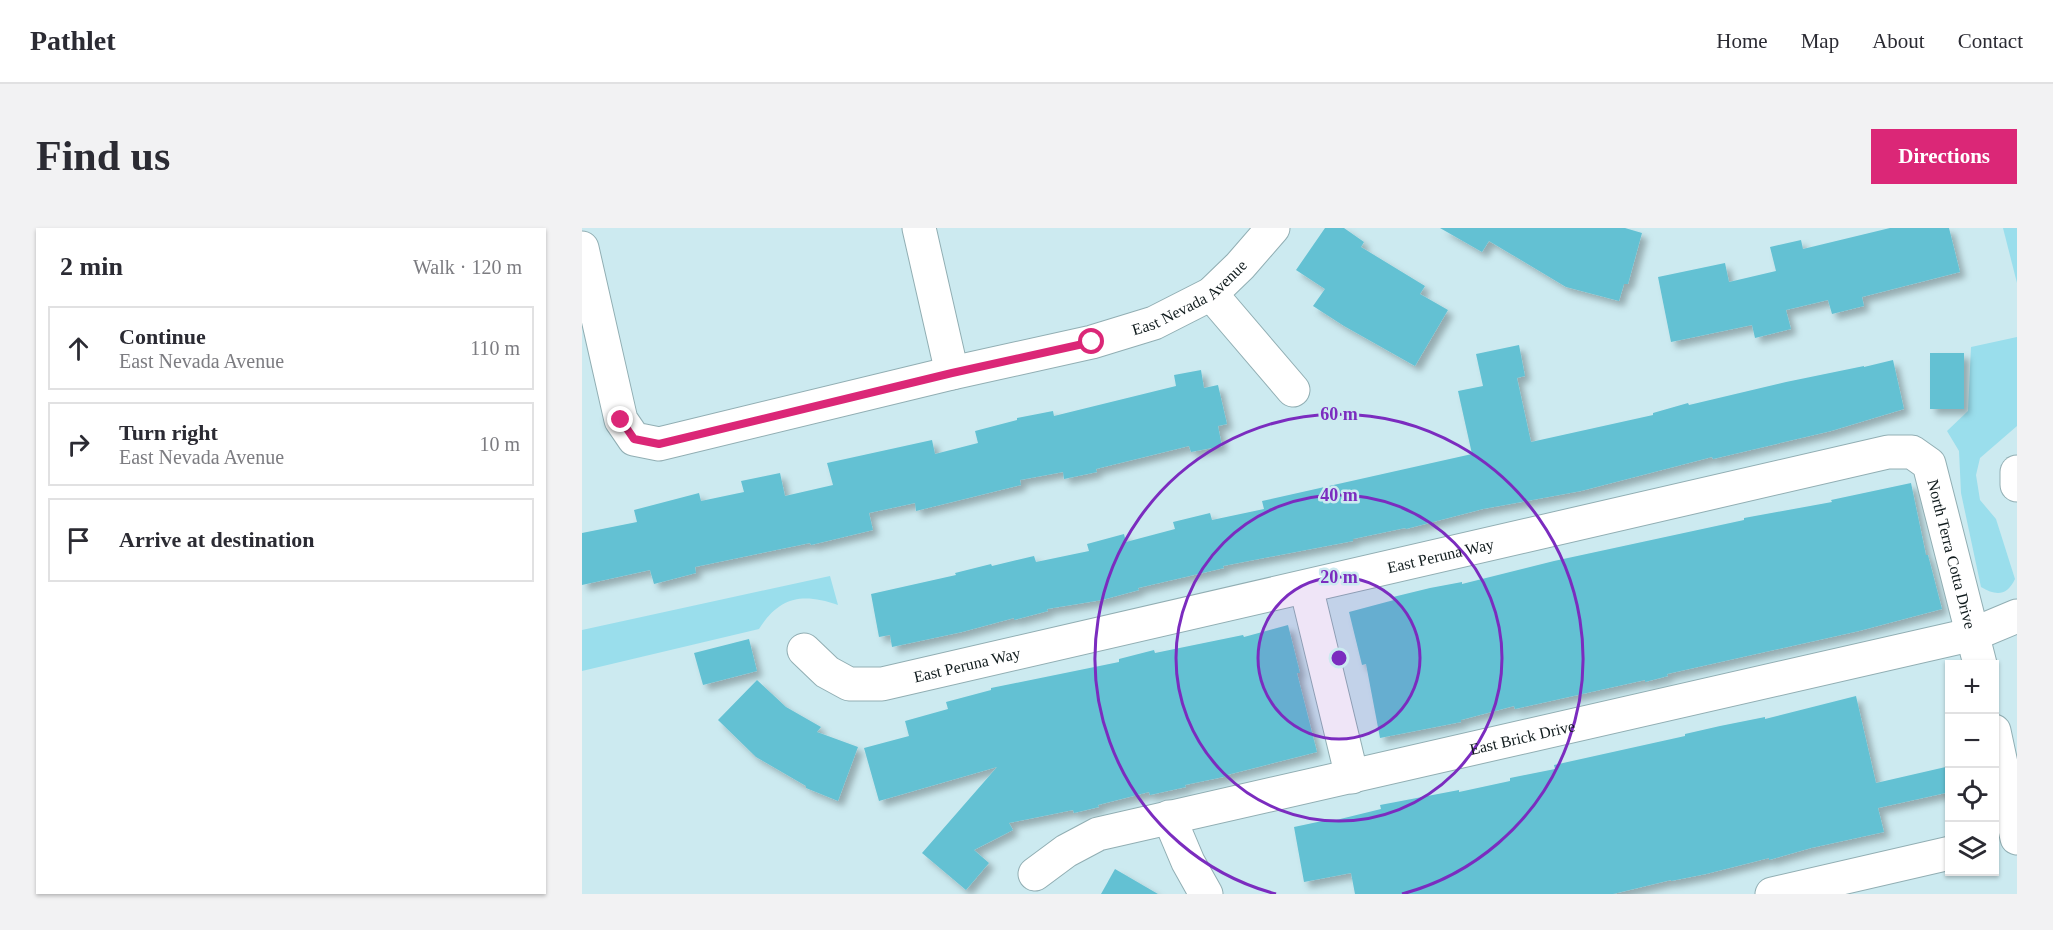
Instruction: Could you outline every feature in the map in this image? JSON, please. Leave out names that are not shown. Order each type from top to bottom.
[{"type":"street","points":[[919,228],[952,373]]},
{"type":"street","name":"East Nevada Avenue","points":[[582,248],[621,420],[634,439],[659,444],[952,373],[1092,342],[1154,322],[1211,294],[1240,266],[1273,228]]},
{"type":"street","points":[[1211,294],[1293,390]]},
{"type":"street","name":"East Peruna Way","points":[[804,650],[827,672],[849,684],[882,684],[1888,452],[1912,452]]},
{"type":"street","name":"North Terra Cotta Drive","points":[[1912,452],[1929,464],[1977,649]]},
{"type":"street","points":[[2017,472],[2017,485]]},
{"type":"street","points":[[1306,587],[1352,777]]},
{"type":"street","name":"East Brick Drive","points":[[1035,874],[1066,851],[1098,834],[1352,777],[1977,649],[2017,616]]},
{"type":"street","points":[[1999,750],[2017,838],[1999,842]]},
{"type":"street","points":[[1169,818],[1188,862],[1206,894]]},
{"type":"street","points":[[1772,894],[1945,854]]},
{"type":"shaded area","points":[[2003,228],[2017,228],[2017,283]]},
{"type":"shaded area","points":[[2017,337],[2017,426],[1980,458],[1976,475],[1980,500],[1996,519],[2015,579],[2008,589],[1996,593],[1981,587],[1961,493],[1959,451],[1947,431],[1968,411],[1971,347]]},
{"type":"shaded area","points":[[830,576],[838,605],[814,599],[793,600],[775,610],[759,629],[582,671],[582,630]]},
{"type":"building","points":[[1325,228],[1344,228],[1364,242],[1361,247],[1425,286],[1420,294],[1448,310],[1415,366],[1313,306],[1325,289],[1296,270]]},
{"type":"building","points":[[1440,228],[1625,228],[1642,233],[1628,284],[1624,284],[1619,301],[1566,287],[1489,241],[1482,252]]},
{"type":"building","points":[[1890,228],[1949,228],[1960,272],[1862,297],[1864,306],[1832,314],[1828,300],[1786,310],[1791,329],[1755,338],[1752,325],[1671,342],[1658,277],[1725,263],[1729,282],[1776,271],[1770,247],[1801,240],[1803,249]]},
{"type":"building","points":[[1519,345],[1525,376],[1517,378],[1531,442],[1653,415],[1653,413],[1688,403],[1689,405],[1893,360],[1904,409],[1831,431],[1713,459],[1712,457],[1581,491],[1483,509],[1406,529],[1353,539],[1353,541],[1223,566],[1224,568],[1138,588],[1139,590],[1102,600],[1047,609],[1048,611],[962,632],[892,647],[890,635],[879,637],[871,594],[956,575],[955,573],[991,564],[992,566],[1034,556],[1036,562],[1089,551],[1087,544],[1124,534],[1126,542],[1175,529],[1173,522],[1210,513],[1212,520],[1264,509],[1262,501],[1472,454],[1458,391],[1483,386],[1476,354]]},
{"type":"building","points":[[1930,353],[1964,353],[1964,409],[1930,409]]},
{"type":"building","points":[[1201,370],[1204,388],[1218,385],[1227,424],[1218,426],[1222,446],[1191,452],[1189,446],[1064,479],[1063,472],[1020,480],[1021,485],[916,511],[915,503],[869,513],[873,530],[811,545],[810,543],[695,567],[696,573],[654,584],[650,570],[582,585],[582,533],[637,522],[634,510],[699,493],[701,501],[744,492],[741,481],[780,473],[785,496],[833,485],[827,463],[932,440],[935,454],[978,443],[975,431],[1017,420],[1017,418],[1053,411],[1054,416],[1176,386],[1174,375]]},
{"type":"building","points":[[1911,483],[1926,555],[1928,555],[1942,609],[1859,631],[1667,674],[1668,676],[1645,682],[1645,680],[1515,709],[1514,706],[1461,720],[1461,722],[1380,738],[1366,664],[1362,665],[1349,612],[1394,600],[1393,597],[1430,588],[1462,582],[1462,584],[1554,561],[1744,520],[1744,518],[1832,502],[1831,500]]},
{"type":"building","points":[[1288,625],[1300,673],[1297,673],[1317,752],[1185,785],[1186,787],[1150,795],[1149,792],[1074,813],[1073,810],[1009,823],[1013,830],[974,850],[989,863],[966,890],[922,853],[997,767],[879,801],[864,748],[909,736],[905,721],[948,709],[946,702],[991,690],[991,688],[1119,662],[1119,659],[1154,650],[1155,653],[1243,635],[1244,637]]},
{"type":"building","points":[[749,639],[757,671],[703,685],[694,653]]},
{"type":"building","points":[[757,680],[786,707],[821,727],[817,732],[858,747],[838,801],[806,788],[756,757],[718,720]]},
{"type":"building","points":[[1856,696],[1876,783],[1945,767],[1945,793],[1878,808],[1884,832],[1613,894],[1355,894],[1351,873],[1304,882],[1294,827],[1327,820],[1328,822],[1381,809],[1380,805],[1510,781],[1510,778],[1555,769],[1554,765],[1720,726],[1765,717],[1765,719]]},
{"type":"building","points":[[1115,869],[1158,894],[1101,894]]},
{"type":"route","points":[[621,420],[634,439],[659,444],[952,373],[1092,342]]}]
